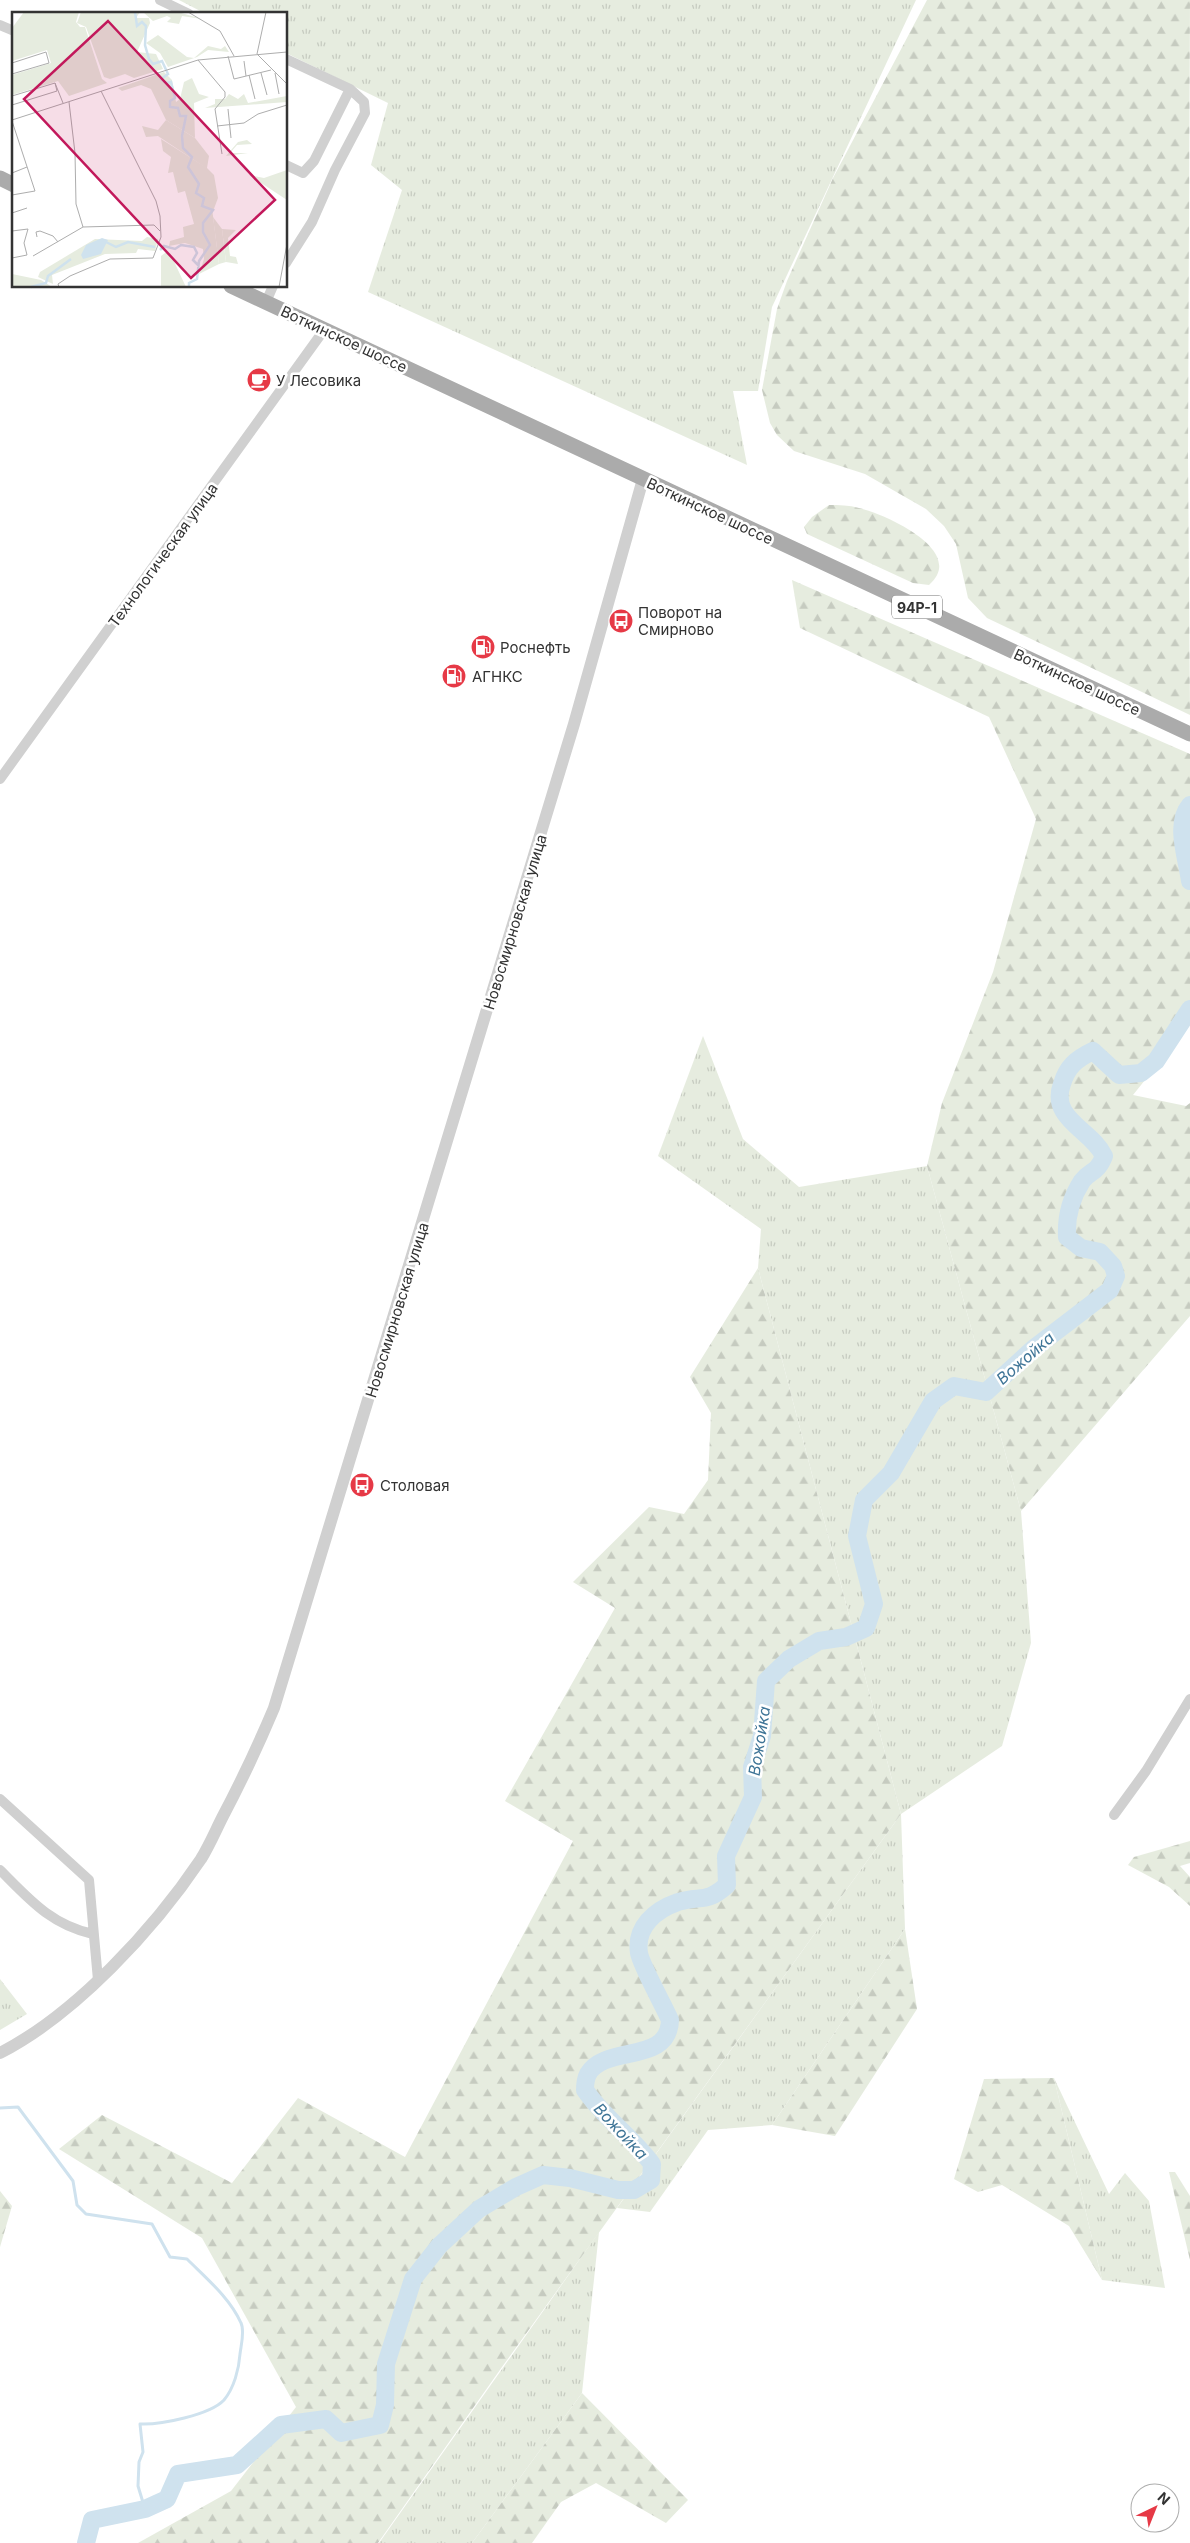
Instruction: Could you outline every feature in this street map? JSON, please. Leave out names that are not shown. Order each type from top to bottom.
[{"type":"main road","points":[[0,178],[12,184]]},
{"type":"main road","name":"Воткинское шоссе","points":[[235,288],[1190,734]]},
{"type":"street","points":[[160,0],[185,12]]},
{"type":"street","points":[[0,25],[12,31]]},
{"type":"street","points":[[288,60],[350,89],[364,102],[365,113],[335,170],[312,222],[288,260]]},
{"type":"street","points":[[288,166],[303,173],[314,161],[350,89]]},
{"type":"street","points":[[266,302],[272,288]]},
{"type":"street","name":"Технологическая улица","points":[[0,779],[324,330]]},
{"type":"street","name":"Новосмирновская улица","points":[[0,2053],[59,2015],[98,1980],[145,1930],[201,1858],[251,1764],[274,1708],[574,724],[644,479]]},
{"type":"street","points":[[1114,1815],[1146,1771],[1190,1699]]},
{"type":"street","points":[[0,1799],[89,1880],[92,1934],[98,1980]]},
{"type":"street","points":[[0,1870],[46,1914],[71,1930],[92,1934]]},
{"type":"green space","points":[[179,0],[916,0],[772,307],[758,391],[733,391],[747,465],[368,292],[402,190],[371,165],[388,103],[288,54],[288,12],[202,12]]},
{"type":"green space","points":[[927,0],[1190,0],[1188,455],[1190,715],[987,618],[968,598],[956,544],[944,526],[926,509],[865,474],[794,451],[777,435],[770,423],[762,390],[777,309],[787,281],[833,178]]},
{"type":"green space","points":[[829,505],[848,506],[871,512],[903,526],[918,536],[931,547],[938,559],[938,572],[929,585],[913,583],[807,534],[804,527],[812,517]]},
{"type":"green space","points":[[792,580],[1190,754],[1190,1024],[1133,1095],[1186,1106],[1190,1103],[1190,1316],[1021,1511],[927,1166],[942,1103],[993,972],[1036,819],[989,717],[800,628]]},
{"type":"green space","points":[[703,1036],[743,1139],[799,1187],[927,1166],[1021,1511],[1031,1643],[1002,1746],[901,1814],[758,1268],[761,1229],[658,1156]]},
{"type":"green space","points":[[758,1268],[901,1814],[502,2367],[378,2543],[138,2543],[231,2491],[296,2407],[202,2238],[59,2149],[102,2115],[232,2183],[298,2098],[405,2157],[573,1841],[505,1801],[615,1608],[573,1582],[649,1507],[684,1514],[708,1480],[711,1413],[690,1377]]},
{"type":"green space","points":[[901,1814],[905,1929],[772,2125],[708,2130],[650,2212],[617,2208]]},
{"type":"green space","points":[[1190,1841],[1190,1863],[1180,1866],[1190,1877],[1190,1906],[1169,1887],[1128,1865],[1134,1857]]},
{"type":"green space","points":[[905,1929],[917,2009],[835,2136],[772,2125]]},
{"type":"green space","points":[[0,1979],[27,2014],[0,2030]]},
{"type":"green space","points":[[1054,2078],[1109,2194],[1125,2173],[1149,2201],[1165,2288],[1102,2280]]},
{"type":"green space","points":[[1054,2078],[1102,2280],[1069,2226],[1002,2185],[978,2192],[954,2179],[984,2079]]},
{"type":"green space","points":[[1169,2172],[1175,2172],[1190,2196],[1190,2260]]},
{"type":"green space","points":[[0,2191],[12,2206],[0,2247]]},
{"type":"green space","points":[[599,2232],[582,2393],[472,2543],[379,2543]]},
{"type":"green space","points":[[582,2393],[688,2500],[666,2523],[596,2483],[561,2502],[532,2543],[472,2543]]},
{"type":"waterway","name":"Вожойка","points":[[1190,805],[1185,813],[1182,831],[1190,881]]},
{"type":"waterway","name":"Вожойка","points":[[86,2543],[92,2520],[145,2509],[167,2499],[178,2474],[237,2465],[281,2425],[326,2419],[341,2433],[380,2425],[385,2405],[386,2364],[413,2279],[439,2246],[479,2209],[516,2187],[543,2175],[570,2178],[618,2190],[634,2190],[651,2180],[652,2164],[601,2110],[585,2090],[588,2074],[596,2065],[608,2059],[648,2049],[659,2043],[667,2034],[670,2020],[641,1959],[639,1953],[640,1935],[648,1921],[670,1905],[714,1895],[727,1885],[726,1856],[753,1797],[752,1767],[762,1736],[766,1681],[789,1659],[819,1641],[846,1637],[866,1628],[874,1604],[857,1536],[864,1500],[891,1473],[933,1401],[954,1386],[986,1392],[1033,1349],[1110,1290],[1116,1276],[1113,1266],[1100,1252],[1081,1248],[1067,1237],[1068,1215],[1075,1194],[1082,1181],[1099,1166],[1104,1156],[1091,1139],[1066,1115],[1061,1106],[1062,1084],[1073,1064],[1093,1051],[1119,1075],[1141,1073],[1156,1061],[1190,1009]]},
{"type":"waterway","points":[[0,2108],[18,2107],[73,2181],[77,2205],[86,2214],[152,2224],[170,2257],[187,2259],[231,2305],[241,2323],[243,2334],[237,2372],[231,2390],[224,2400],[208,2410],[184,2418],[160,2423],[140,2424],[143,2452],[139,2462],[138,2486],[145,2509]]},
{"type":"place","name":"У Лесовика","points":[[259,380]]},
{"type":"place","name":"Поворот на Смирново","points":[[621,621]]},
{"type":"place","name":"Роснефть","points":[[483,647]]},
{"type":"place","name":"АГНКС","points":[[454,676]]},
{"type":"place","name":"Столовая","points":[[362,1485]]}]
